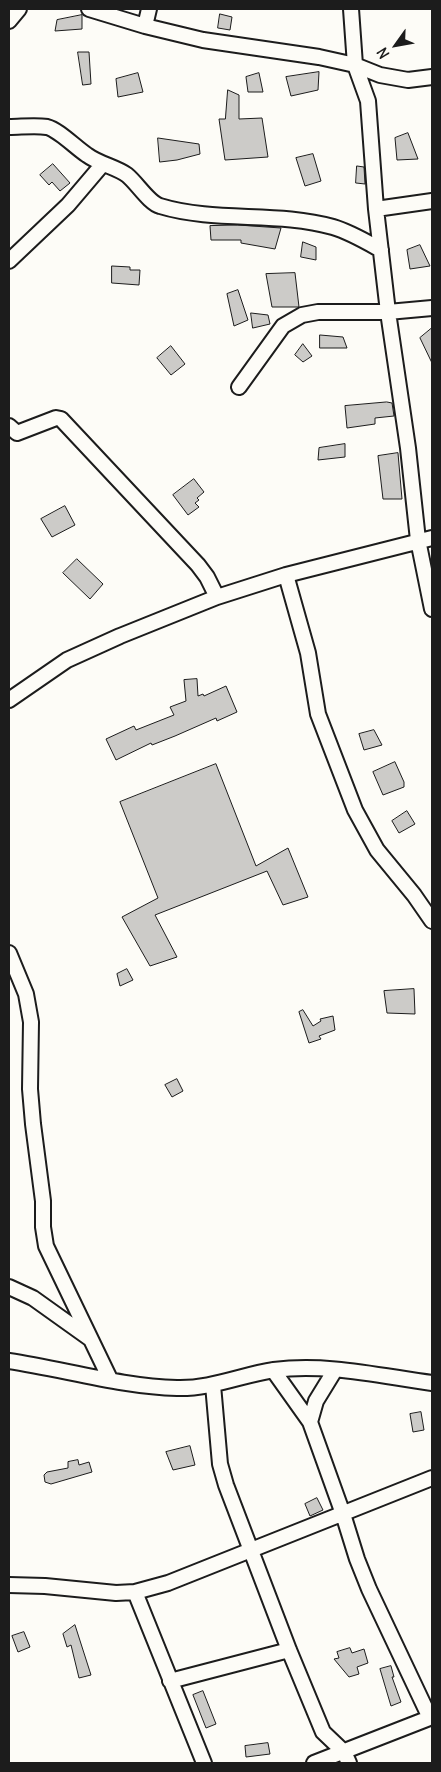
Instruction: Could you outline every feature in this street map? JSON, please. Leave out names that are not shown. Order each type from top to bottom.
[{"type":"street","points":[[9,21],[19,9]]},
{"type":"street","points":[[89,9],[144,26],[204,40],[302,54],[355,65],[370,72],[408,80],[432,77]]},
{"type":"street","points":[[144,26],[149,9]]},
{"type":"street","points":[[351,9],[355,65],[368,101],[376,209],[388,312],[408,448],[418,540],[432,610]]},
{"type":"street","points":[[9,127],[47,127],[102,165],[128,176],[158,205],[191,214],[252,216],[302,221],[333,227],[381,250]]},
{"type":"street","points":[[9,261],[68,205],[102,165]]},
{"type":"street","points":[[376,209],[432,201]]},
{"type":"street","points":[[239,387],[283,326],[302,315],[318,312],[388,312],[432,308]]},
{"type":"street","points":[[9,426],[17,433],[56,418],[61,419],[198,565],[207,577],[217,597]]},
{"type":"street","points":[[9,700],[66,660],[217,597],[286,575],[418,540],[432,538]]},
{"type":"street","points":[[286,575],[308,653],[318,714],[355,810],[377,850],[414,895],[432,921]]},
{"type":"street","points":[[9,953],[26,994],[31,1022],[30,1089],[44,1201],[46,1246],[110,1379]]},
{"type":"street","points":[[9,1286],[33,1298],[91,1340]]},
{"type":"street","points":[[9,1361],[140,1384],[178,1388],[213,1385],[273,1370],[305,1368],[432,1383]]},
{"type":"street","points":[[273,1370],[310,1422],[369,1589],[431,1718],[346,1758],[314,1763]]},
{"type":"street","points":[[310,1422],[316,1401],[334,1370]]},
{"type":"street","points":[[213,1385],[220,1464],[226,1485],[250,1551],[323,1732],[346,1758]]},
{"type":"street","points":[[9,1585],[45,1586],[116,1593],[135,1592],[168,1583],[432,1478]]},
{"type":"street","points":[[135,1592],[204,1763]]},
{"type":"street","points":[[170,1681],[289,1650]]},
{"type":"building","points":[[220,14],[232,17],[230,30],[218,28]]},
{"type":"building","points":[[82,15],[82,29],[55,31],[57,20]]},
{"type":"building","points":[[78,52],[89,52],[91,84],[83,85]]},
{"type":"building","points":[[319,72],[318,90],[291,96],[286,77]]},
{"type":"building","points":[[138,73],[143,92],[118,97],[116,79]]},
{"type":"building","points":[[259,73],[263,92],[248,92],[246,77]]},
{"type":"building","points":[[228,90],[239,95],[239,119],[262,118],[268,157],[225,160],[219,119],[225,119]]},
{"type":"building","points":[[408,133],[418,159],[397,160],[395,138]]},
{"type":"building","points":[[158,138],[199,144],[200,154],[160,162]]},
{"type":"building","points":[[313,154],[321,181],[305,186],[296,158]]},
{"type":"building","points":[[53,164],[70,183],[60,191],[52,182],[49,185],[40,175]]},
{"type":"building","points":[[357,166],[364,167],[365,184],[356,183]]},
{"type":"building","points":[[238,225],[281,228],[275,249],[241,243],[241,240],[211,240],[210,226]]},
{"type":"building","points":[[303,242],[316,247],[316,260],[301,257]]},
{"type":"building","points":[[420,245],[430,266],[410,269],[407,250]]},
{"type":"building","points":[[112,266],[130,267],[130,270],[140,270],[139,285],[112,283]]},
{"type":"building","points":[[295,273],[299,307],[272,307],[266,274]]},
{"type":"building","points":[[238,290],[248,320],[234,326],[227,294]]},
{"type":"building","points":[[251,313],[268,315],[270,324],[253,328]]},
{"type":"building","points":[[432,328],[432,363],[420,338]]},
{"type":"building","points":[[320,335],[343,337],[347,348],[320,348]]},
{"type":"building","points":[[303,344],[312,356],[303,362],[295,355]]},
{"type":"building","points":[[171,346],[185,364],[171,375],[157,358]]},
{"type":"building","points":[[392,403],[394,416],[375,418],[375,424],[347,428],[345,406]]},
{"type":"building","points":[[345,444],[345,457],[318,460],[319,448]]},
{"type":"building","points":[[398,453],[402,499],[383,499],[378,456]]},
{"type":"building","points":[[194,479],[204,492],[197,498],[199,500],[195,503],[199,507],[188,515],[173,495]]},
{"type":"building","points":[[65,506],[75,525],[52,537],[41,519]]},
{"type":"building","points":[[77,559],[103,584],[90,599],[63,573]]},
{"type":"building","points":[[197,679],[198,696],[203,694],[204,696],[226,686],[237,712],[217,721],[216,718],[152,745],[151,743],[116,760],[106,739],[134,726],[136,730],[174,715],[170,707],[186,701],[184,680]]},
{"type":"building","points":[[374,730],[382,745],[364,750],[359,734]]},
{"type":"building","points":[[395,762],[404,782],[404,787],[383,795],[373,772]]},
{"type":"building","points":[[216,764],[256,866],[288,848],[308,897],[283,905],[267,871],[155,915],[177,957],[150,966],[122,917],[158,898],[120,802]]},
{"type":"building","points":[[407,811],[415,824],[399,833],[392,821]]},
{"type":"building","points":[[127,969],[133,980],[120,986],[117,974]]},
{"type":"building","points":[[414,989],[415,1014],[387,1013],[384,991]]},
{"type":"building","points":[[303,1010],[313,1026],[321,1021],[320,1019],[333,1016],[335,1030],[319,1036],[321,1039],[309,1043],[299,1012]]},
{"type":"building","points":[[177,1079],[183,1091],[172,1097],[165,1085]]},
{"type":"building","points":[[421,1412],[424,1430],[413,1432],[410,1414]]},
{"type":"building","points":[[190,1446],[195,1465],[173,1470],[166,1452]]},
{"type":"building","points":[[78,1460],[79,1465],[89,1462],[92,1472],[51,1484],[45,1482],[44,1475],[47,1472],[68,1468],[68,1462]]},
{"type":"building","points":[[317,1498],[323,1510],[310,1516],[305,1504]]},
{"type":"building","points":[[75,1625],[91,1675],[79,1678],[71,1645],[67,1647],[63,1634]]},
{"type":"building","points":[[24,1632],[30,1647],[18,1652],[12,1636]]},
{"type":"building","points":[[350,1648],[352,1653],[364,1649],[368,1663],[357,1667],[359,1674],[349,1677],[334,1659],[339,1658],[337,1652]]},
{"type":"building","points":[[391,1666],[394,1677],[392,1677],[401,1702],[391,1706],[380,1669]]},
{"type":"building","points":[[203,1691],[216,1724],[206,1728],[193,1695]]},
{"type":"building","points":[[268,1743],[270,1754],[246,1757],[245,1746]]}]
